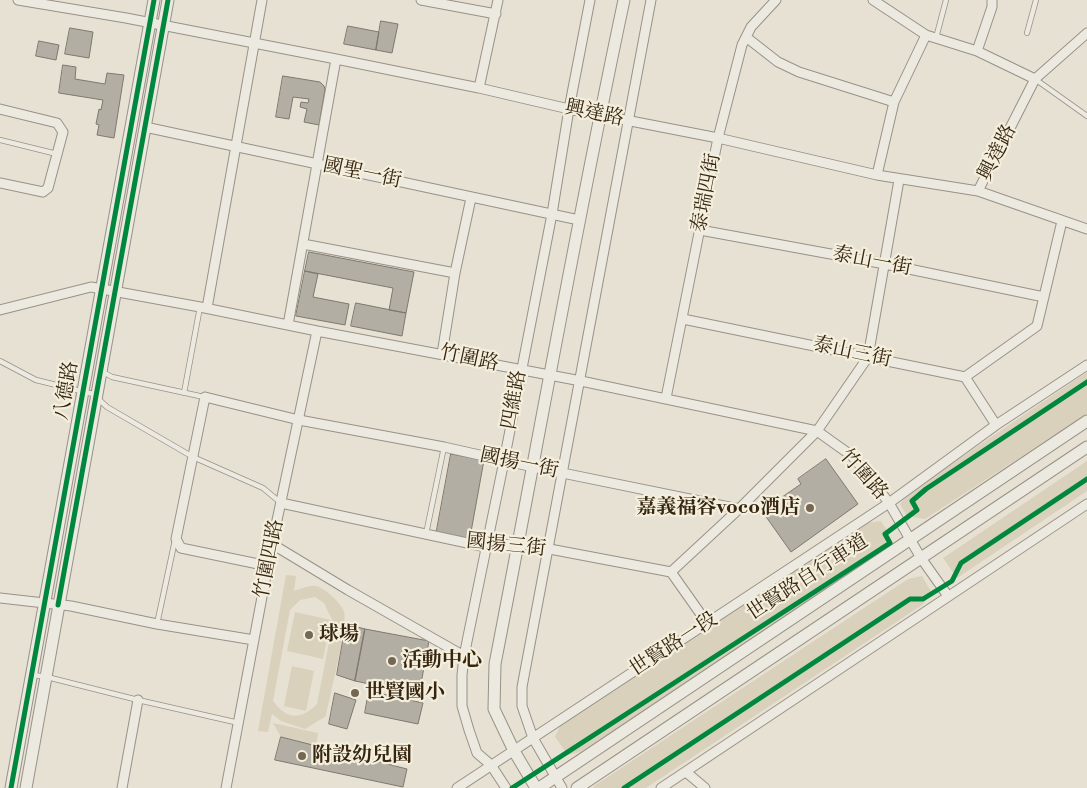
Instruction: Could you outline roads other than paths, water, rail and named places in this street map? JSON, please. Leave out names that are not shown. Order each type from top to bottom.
[{"type":"street","name":"興達路","points":[[18,0],[164,25],[479,88],[569,109],[718,138],[899,180],[978,191],[1035,79],[1087,33]]},
{"type":"street","name":"八德路","points":[[11,788],[154,0]]},
{"type":"street","name":"八德路","points":[[26,788],[168,0]]},
{"type":"street","points":[[203,308],[236,146],[262,0]]},
{"type":"street","points":[[421,0],[496,14]]},
{"type":"street","points":[[479,88],[498,0]]},
{"type":"street","name":"四維路","points":[[506,788],[491,765],[477,753],[462,706],[464,656],[552,214],[569,109],[590,0]]},
{"type":"street","name":"四維路","points":[[538,788],[514,751],[494,709],[494,664],[599,115],[624,0]]},
{"type":"street","points":[[562,788],[533,738],[522,706],[522,687],[581,381],[651,0]]},
{"type":"street","name":"泰瑞四街","points":[[666,398],[718,138],[742,45],[751,27],[776,0]]},
{"type":"street","points":[[873,0],[931,36],[977,51],[1035,79]]},
{"type":"street","points":[[977,51],[992,7],[992,0]]},
{"type":"street","points":[[877,175],[894,102],[931,36]]},
{"type":"street","points":[[746,37],[778,62],[799,72],[894,102]]},
{"type":"street","points":[[288,325],[336,59]]},
{"type":"street","points":[[0,109],[57,123],[63,132],[48,188],[43,192],[0,183]]},
{"type":"street","name":"國聖一街","points":[[145,127],[579,220]]},
{"type":"street","points":[[707,623],[671,572],[739,509],[817,431],[868,357],[899,180]]},
{"type":"street","points":[[978,191],[1087,229]]},
{"type":"street","points":[[442,354],[455,273],[471,198]]},
{"type":"street","points":[[996,424],[965,377],[1037,326],[1062,221]]},
{"type":"street","name":"泰山一街","points":[[700,230],[885,264],[1044,297]]},
{"type":"street","points":[[303,244],[455,273]]},
{"type":"street","name":"竹圍路","points":[[0,310],[91,287],[581,381],[817,431],[852,456],[889,503],[921,558],[948,596]]},
{"type":"street","name":"泰山三街","points":[[683,319],[965,377]]},
{"type":"street","name":"竹圍四路","points":[[226,788],[272,544],[317,331]]},
{"type":"street","name":"世賢路一段","points":[[457,788],[889,503],[996,424],[1087,364]]},
{"type":"street","points":[[205,397],[176,539],[181,548],[268,566]]},
{"type":"street","name":"國揚一街","points":[[205,397],[299,420],[444,447],[739,509]]},
{"type":"street","points":[[538,788],[1087,421]]},
{"type":"street","points":[[577,788],[1087,447]]},
{"type":"street","name":"國揚三街","points":[[281,503],[486,546],[518,543],[671,572]]},
{"type":"street","points":[[661,788],[1087,504]]},
{"type":"street","points":[[272,544],[464,656]]},
{"type":"street","points":[[0,598],[58,605],[254,640]]},
{"type":"street","points":[[122,788],[138,700]]},
{"type":"street","points":[[686,772],[705,788]]},
{"type":"lane","points":[[931,36],[946,0]]},
{"type":"lane","points":[[1027,33],[1036,0]]},
{"type":"lane","points":[[1035,79],[1087,116]]},
{"type":"lane","points":[[0,140],[58,154]]},
{"type":"lane","points":[[184,393],[203,308]]},
{"type":"lane","points":[[0,361],[36,380],[92,394],[106,407],[193,457],[263,488],[281,503]]},
{"type":"lane","points":[[102,372],[112,377],[205,397]]},
{"type":"lane","points":[[426,534],[444,447]]},
{"type":"lane","points":[[157,624],[176,539]]},
{"type":"lane","points":[[32,675],[239,723]]},
{"type":"place","name":"嘉義福容voco酒店","points":[[810,508]]},
{"type":"place","name":"球場","points":[[309,635]]},
{"type":"place","name":"活動中心","points":[[392,661]]},
{"type":"place","name":"世賢國小","points":[[355,693]]},
{"type":"place","name":"附設幼兒園","points":[[302,756]]}]
